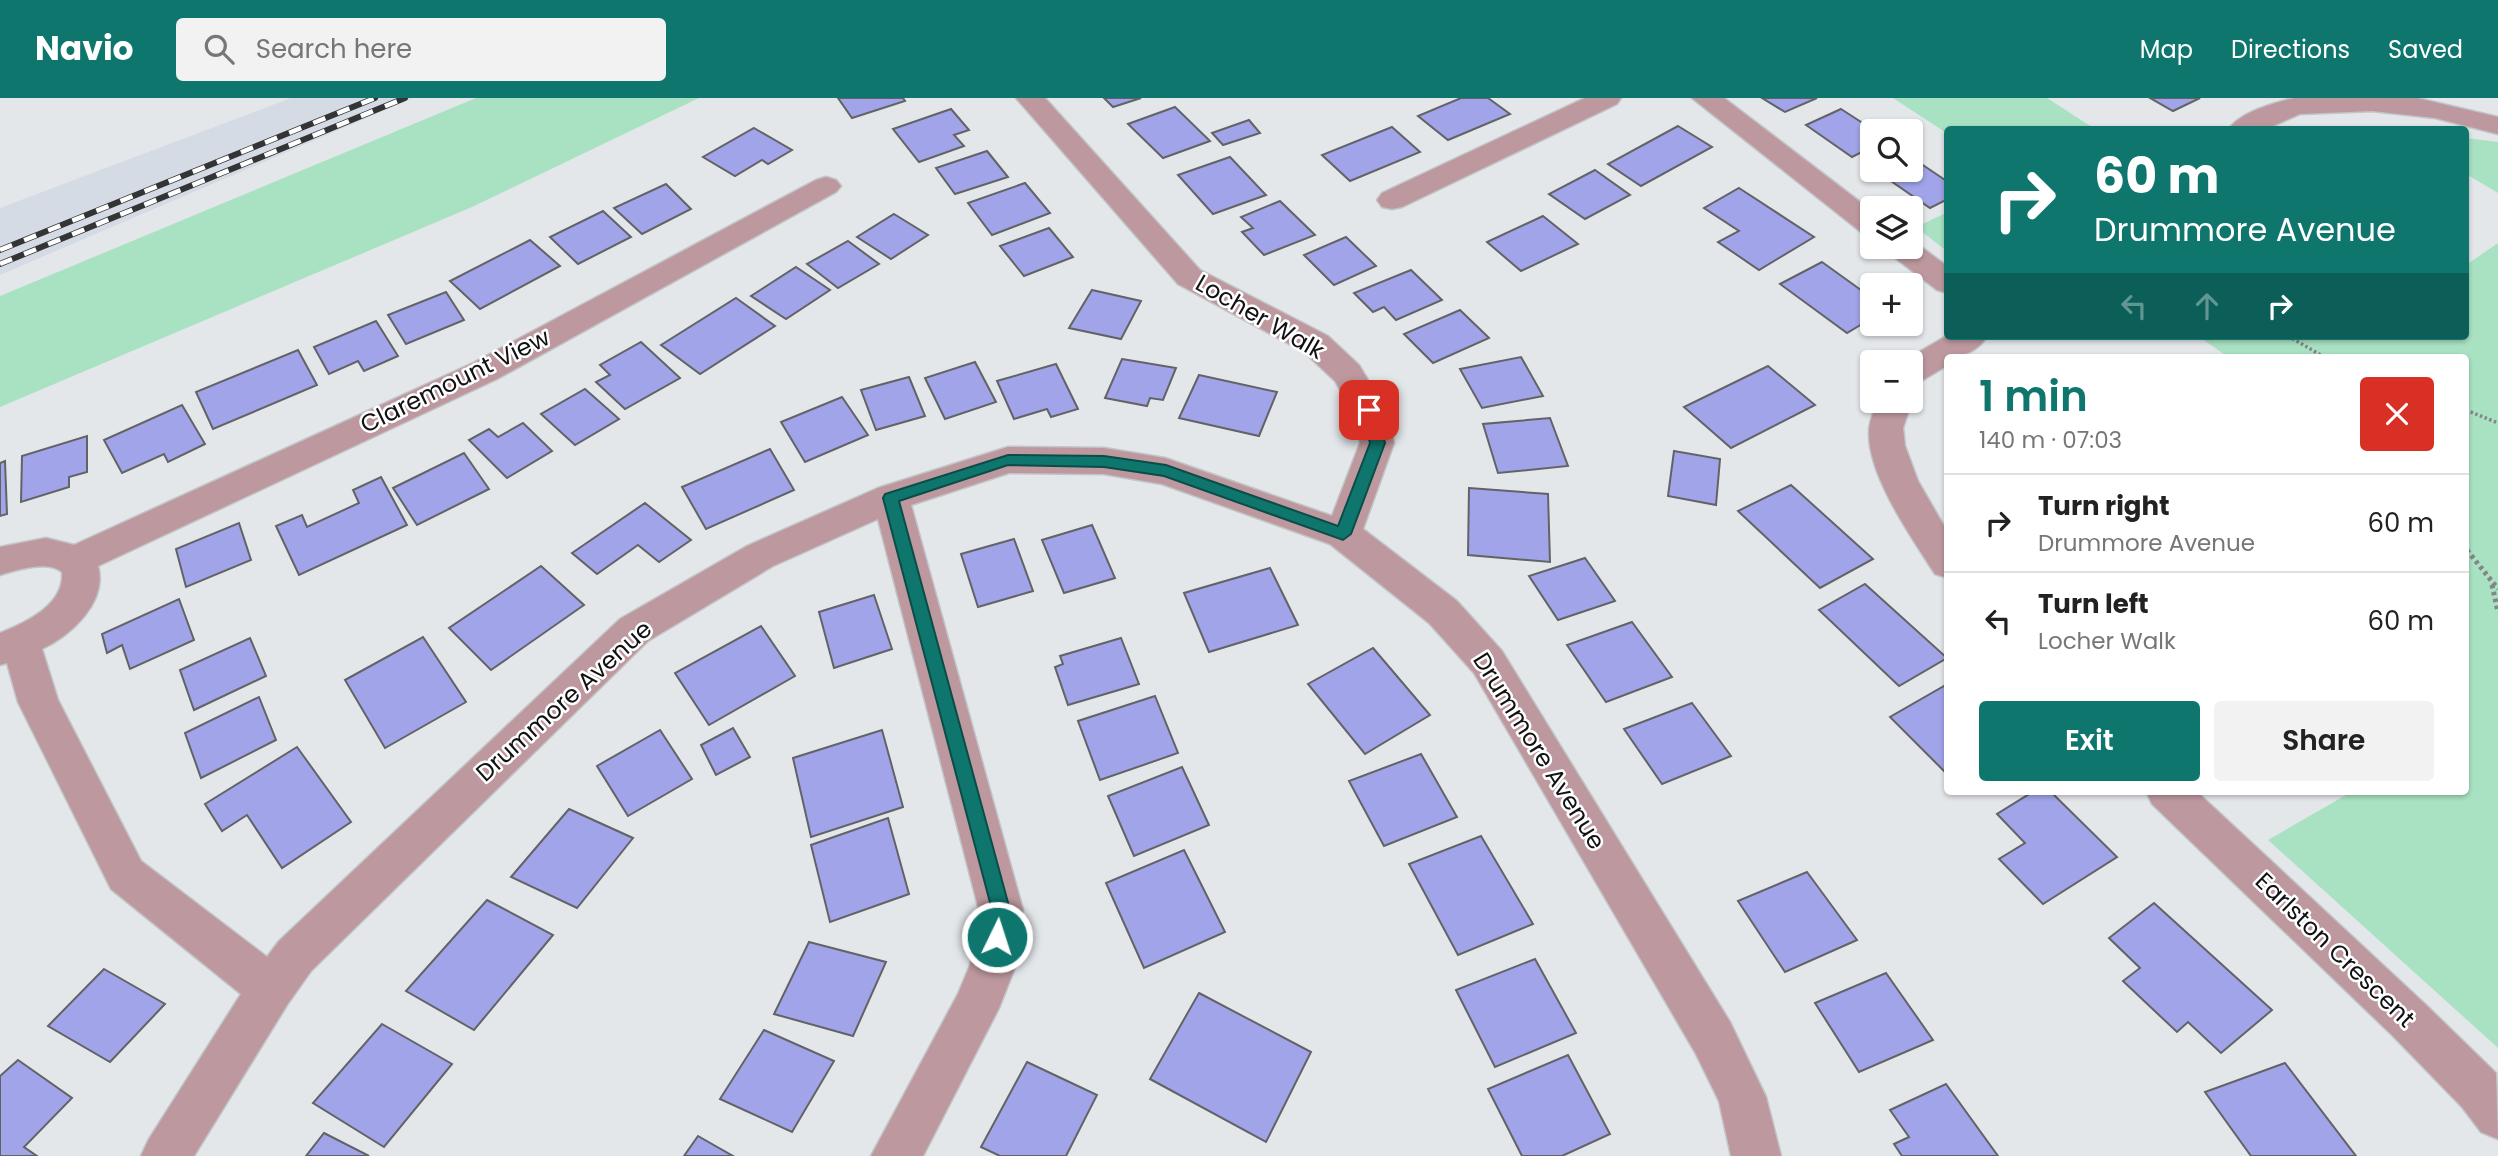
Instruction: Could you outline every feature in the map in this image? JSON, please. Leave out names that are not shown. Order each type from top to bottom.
[{"type":"street","name":"Locher Walk","points":[[1030,98],[1189,277],[1316,344],[1347,373],[1369,410],[1377,443],[1343,534]]},
{"type":"street","points":[[1392,200],[1607,98]]},
{"type":"street","points":[[1706,98],[1860,216]]},
{"type":"street","points":[[2248,126],[2286,102],[2397,102],[2462,114],[2498,126]]},
{"type":"street","name":"Claremount View","points":[[76,560],[485,370],[826,186]]},
{"type":"street","points":[[1917,259],[1944,280]]},
{"type":"street","points":[[1923,365],[1964,340]]},
{"type":"street","points":[[1892,413],[1886,432],[1891,456],[1915,514],[1944,558]]},
{"type":"street","name":"Drummore Avenue","points":[[166,1156],[271,989],[295,956],[634,631],[760,556],[891,498],[1008,460],[1104,461],[1166,471],[1343,534],[1443,612],[1488,662],[1713,1038],[1741,1097],[1756,1156]]},
{"type":"street","points":[[891,498],[1001,910],[993,965],[976,1008],[896,1156]]},
{"type":"street","points":[[0,561],[25,553],[45,551],[76,560],[82,571],[81,585],[75,600],[62,616],[11,646],[126,875],[271,989]]},
{"type":"street","name":"Earlston Crescent","points":[[2171,795],[2409,1020],[2479,1090],[2498,1115]]},
{"type":"path","points":[[2295,340],[2320,354]]},
{"type":"path","points":[[2469,411],[2498,423]]},
{"type":"path","points":[[2469,553],[2498,589]]},
{"type":"path","points":[[2492,584],[2498,612]]},
{"type":"shaded area","points":[[291,98],[413,98],[0,275],[0,208]]},
{"type":"green space","points":[[476,98],[699,98],[472,207],[0,407],[0,296]]},
{"type":"green space","points":[[1893,98],[2047,98],[2090,126],[1944,126],[1944,131]]},
{"type":"green space","points":[[2469,138],[2498,142],[2498,193],[2469,176]]},
{"type":"green space","points":[[1944,214],[1944,249],[1923,232],[1923,224]]},
{"type":"green space","points":[[2498,243],[2498,1048],[2268,840],[2346,795],[2469,795],[2469,354],[2224,354],[2204,340],[2469,340],[2469,263]]},
{"type":"building","points":[[838,98],[903,98],[905,101],[852,118]]},
{"type":"building","points":[[1104,98],[1141,98],[1113,107]]},
{"type":"building","points":[[1461,98],[1488,98],[1510,114],[1448,140],[1418,116]]},
{"type":"building","points":[[1762,98],[1817,98],[1785,112]]},
{"type":"building","points":[[2150,98],[2200,98],[2173,111]]},
{"type":"building","points":[[1175,107],[1210,141],[1163,158],[1128,124]]},
{"type":"building","points":[[951,109],[969,130],[954,135],[964,146],[919,162],[893,129]]},
{"type":"building","points":[[1841,109],[1860,121],[1860,153],[1852,157],[1806,125]]},
{"type":"building","points":[[1249,120],[1260,133],[1223,145],[1212,133]]},
{"type":"building","points":[[1678,126],[1712,147],[1641,186],[1608,164]]},
{"type":"building","points":[[1392,127],[1420,152],[1350,181],[1322,155]]},
{"type":"building","points":[[754,128],[792,150],[768,164],[762,160],[735,176],[703,157]]},
{"type":"building","points":[[987,151],[1008,177],[955,194],[936,168]]},
{"type":"building","points":[[1230,157],[1266,195],[1213,214],[1178,175]]},
{"type":"building","points":[[1923,165],[1944,179],[1944,201],[1930,208],[1923,203],[1923,196],[1913,196],[1892,182],[1923,182]]},
{"type":"building","points":[[1595,170],[1630,195],[1585,219],[1549,194]]},
{"type":"building","points":[[1025,183],[1050,213],[992,235],[968,203]]},
{"type":"building","points":[[666,184],[691,209],[642,234],[614,208]]},
{"type":"building","points":[[1739,188],[1814,237],[1759,270],[1718,242],[1739,231],[1704,208]]},
{"type":"building","points":[[1280,201],[1315,235],[1264,255],[1242,232],[1253,228],[1241,217]]},
{"type":"building","points":[[603,211],[631,237],[578,264],[550,237]]},
{"type":"building","points":[[894,214],[928,235],[891,259],[857,237]]},
{"type":"building","points":[[1543,216],[1578,244],[1521,271],[1487,242]]},
{"type":"building","points":[[1049,228],[1073,257],[1024,276],[1000,246]]},
{"type":"building","points":[[1346,237],[1376,266],[1334,285],[1304,255]]},
{"type":"building","points":[[530,240],[560,266],[480,309],[450,281]]},
{"type":"building","points":[[848,241],[879,264],[838,288],[807,264]]},
{"type":"building","points":[[1822,262],[1860,289],[1860,325],[1847,333],[1780,284]]},
{"type":"building","points":[[796,267],[830,290],[786,319],[751,296]]},
{"type":"building","points":[[1411,270],[1442,300],[1396,320],[1384,307],[1373,312],[1354,293]]},
{"type":"building","points":[[1092,290],[1141,301],[1121,339],[1069,328]]},
{"type":"building","points":[[446,292],[464,320],[406,344],[388,315]]},
{"type":"building","points":[[736,298],[775,326],[700,374],[661,345]]},
{"type":"building","points":[[1460,310],[1489,338],[1433,363],[1404,334]]},
{"type":"building","points":[[376,321],[398,356],[364,371],[358,361],[329,374],[314,347]]},
{"type":"building","points":[[641,342],[680,378],[625,409],[596,382],[610,375],[600,365]]},
{"type":"building","points":[[298,350],[317,385],[213,429],[196,392]]},
{"type":"building","points":[[1521,357],[1543,396],[1482,408],[1460,369]]},
{"type":"building","points":[[1122,359],[1176,368],[1163,400],[1150,398],[1147,406],[1105,398]]},
{"type":"building","points":[[975,362],[996,402],[945,419],[925,378]]},
{"type":"building","points":[[1056,364],[1078,409],[1051,417],[1047,409],[1014,419],[997,381]]},
{"type":"building","points":[[1768,366],[1815,405],[1731,448],[1684,407]]},
{"type":"building","points":[[1199,375],[1277,392],[1259,436],[1179,418]]},
{"type":"building","points":[[909,377],[925,416],[876,430],[861,390]]},
{"type":"building","points":[[585,389],[619,419],[575,445],[541,414]]},
{"type":"building","points":[[842,397],[868,435],[805,462],[781,422]]},
{"type":"building","points":[[182,405],[205,444],[168,462],[164,454],[122,473],[104,440]]},
{"type":"building","points":[[1550,418],[1568,466],[1498,473],[1483,424]]},
{"type":"building","points":[[523,423],[552,451],[507,478],[469,440],[489,429],[498,437]]},
{"type":"building","points":[[87,436],[87,472],[69,477],[69,487],[21,502],[22,456]]},
{"type":"building","points":[[770,449],[794,490],[706,529],[682,487]]},
{"type":"building","points":[[1674,451],[1720,459],[1716,505],[1668,496]]},
{"type":"building","points":[[464,453],[489,489],[417,525],[393,488]]},
{"type":"building","points":[[5,461],[7,514],[0,516],[0,463]]},
{"type":"building","points":[[381,477],[407,525],[299,575],[276,526],[302,515],[307,527],[359,503],[353,490]]},
{"type":"building","points":[[1791,485],[1873,559],[1820,588],[1738,511]]},
{"type":"building","points":[[1469,488],[1548,494],[1550,562],[1468,555]]},
{"type":"building","points":[[645,503],[691,540],[659,562],[638,545],[597,574],[572,553]]},
{"type":"building","points":[[239,523],[251,560],[186,587],[176,549]]},
{"type":"building","points":[[1092,525],[1115,578],[1064,593],[1042,540]]},
{"type":"building","points":[[1014,539],[1033,591],[978,607],[961,554]]},
{"type":"building","points":[[1585,558],[1615,601],[1558,620],[1529,576]]},
{"type":"building","points":[[541,566],[584,605],[491,670],[449,628]]},
{"type":"building","points":[[1270,568],[1298,625],[1209,652],[1184,593]]},
{"type":"building","points":[[1865,584],[1944,655],[1944,660],[1899,686],[1819,610]]},
{"type":"building","points":[[874,595],[892,649],[834,668],[819,612]]},
{"type":"building","points":[[179,599],[194,640],[130,669],[122,645],[107,653],[102,634]]},
{"type":"building","points":[[1632,622],[1672,677],[1606,702],[1567,645]]},
{"type":"building","points":[[761,626],[795,676],[709,725],[675,673]]},
{"type":"building","points":[[423,637],[466,702],[385,748],[345,680]]},
{"type":"building","points":[[250,638],[266,676],[194,710],[180,670]]},
{"type":"building","points":[[1121,638],[1139,684],[1068,705],[1055,667],[1063,664],[1060,656]]},
{"type":"building","points":[[1373,648],[1430,715],[1365,754],[1308,684]]},
{"type":"building","points":[[1944,686],[1944,771],[1890,717]]},
{"type":"building","points":[[1155,696],[1178,753],[1100,780],[1078,721]]},
{"type":"building","points":[[259,697],[276,740],[201,778],[185,733]]},
{"type":"building","points":[[1692,703],[1731,756],[1662,784],[1624,729]]},
{"type":"building","points":[[733,728],[750,757],[716,775],[701,745]]},
{"type":"building","points":[[660,730],[692,779],[628,816],[597,766]]},
{"type":"building","points":[[882,730],[903,807],[811,837],[793,758]]},
{"type":"building","points":[[297,747],[351,822],[282,868],[247,815],[222,831],[205,804]]},
{"type":"building","points":[[1421,754],[1457,817],[1384,846],[1349,781]]},
{"type":"building","points":[[1182,767],[1209,825],[1134,856],[1108,796]]},
{"type":"building","points":[[2028,795],[2054,795],[2117,857],[2043,904],[1999,859],[2025,843],[1997,814]]},
{"type":"building","points":[[569,809],[633,838],[577,908],[511,877]]},
{"type":"building","points":[[888,818],[909,894],[830,922],[811,845]]},
{"type":"building","points":[[1481,836],[1533,924],[1458,955],[1409,864]]},
{"type":"building","points":[[1184,850],[1225,932],[1144,968],[1106,883]]},
{"type":"building","points":[[1807,872],[1857,940],[1785,972],[1738,901]]},
{"type":"building","points":[[487,900],[553,935],[474,1030],[406,991]]},
{"type":"building","points":[[2154,903],[2272,1010],[2221,1053],[2188,1022],[2177,1032],[2123,981],[2140,968],[2109,938]]},
{"type":"building","points":[[809,942],[886,962],[853,1036],[774,1014]]},
{"type":"building","points":[[1535,959],[1576,1033],[1495,1067],[1456,990]]},
{"type":"building","points":[[104,969],[165,1004],[110,1062],[48,1026]]},
{"type":"building","points":[[1886,973],[1933,1040],[1859,1072],[1815,1003]]},
{"type":"building","points":[[1199,993],[1311,1052],[1266,1142],[1150,1079]]},
{"type":"building","points":[[382,1024],[452,1064],[384,1147],[313,1103]]},
{"type":"building","points":[[764,1030],[834,1061],[792,1132],[720,1099]]},
{"type":"building","points":[[1568,1055],[1610,1134],[1562,1156],[1522,1156],[1488,1089]]},
{"type":"building","points":[[18,1060],[72,1098],[24,1147],[37,1156],[0,1156],[0,1076]]},
{"type":"building","points":[[1027,1062],[1097,1095],[1066,1156],[1000,1156],[981,1147]]},
{"type":"building","points":[[2285,1063],[2356,1156],[2251,1156],[2205,1092]]},
{"type":"building","points":[[1946,1084],[1998,1156],[1902,1156],[1894,1144],[1909,1137],[1890,1110]]},
{"type":"building","points":[[324,1133],[369,1156],[306,1156]]},
{"type":"building","points":[[698,1136],[733,1156],[684,1156]]},
{"type":"railway","points":[[0,250],[375,98]]},
{"type":"railway","points":[[0,264],[405,98]]},
{"type":"route","points":[[997,937],[1001,910],[891,498],[1008,460],[1104,461],[1166,471],[1343,534],[1377,443],[1369,410]]}]
